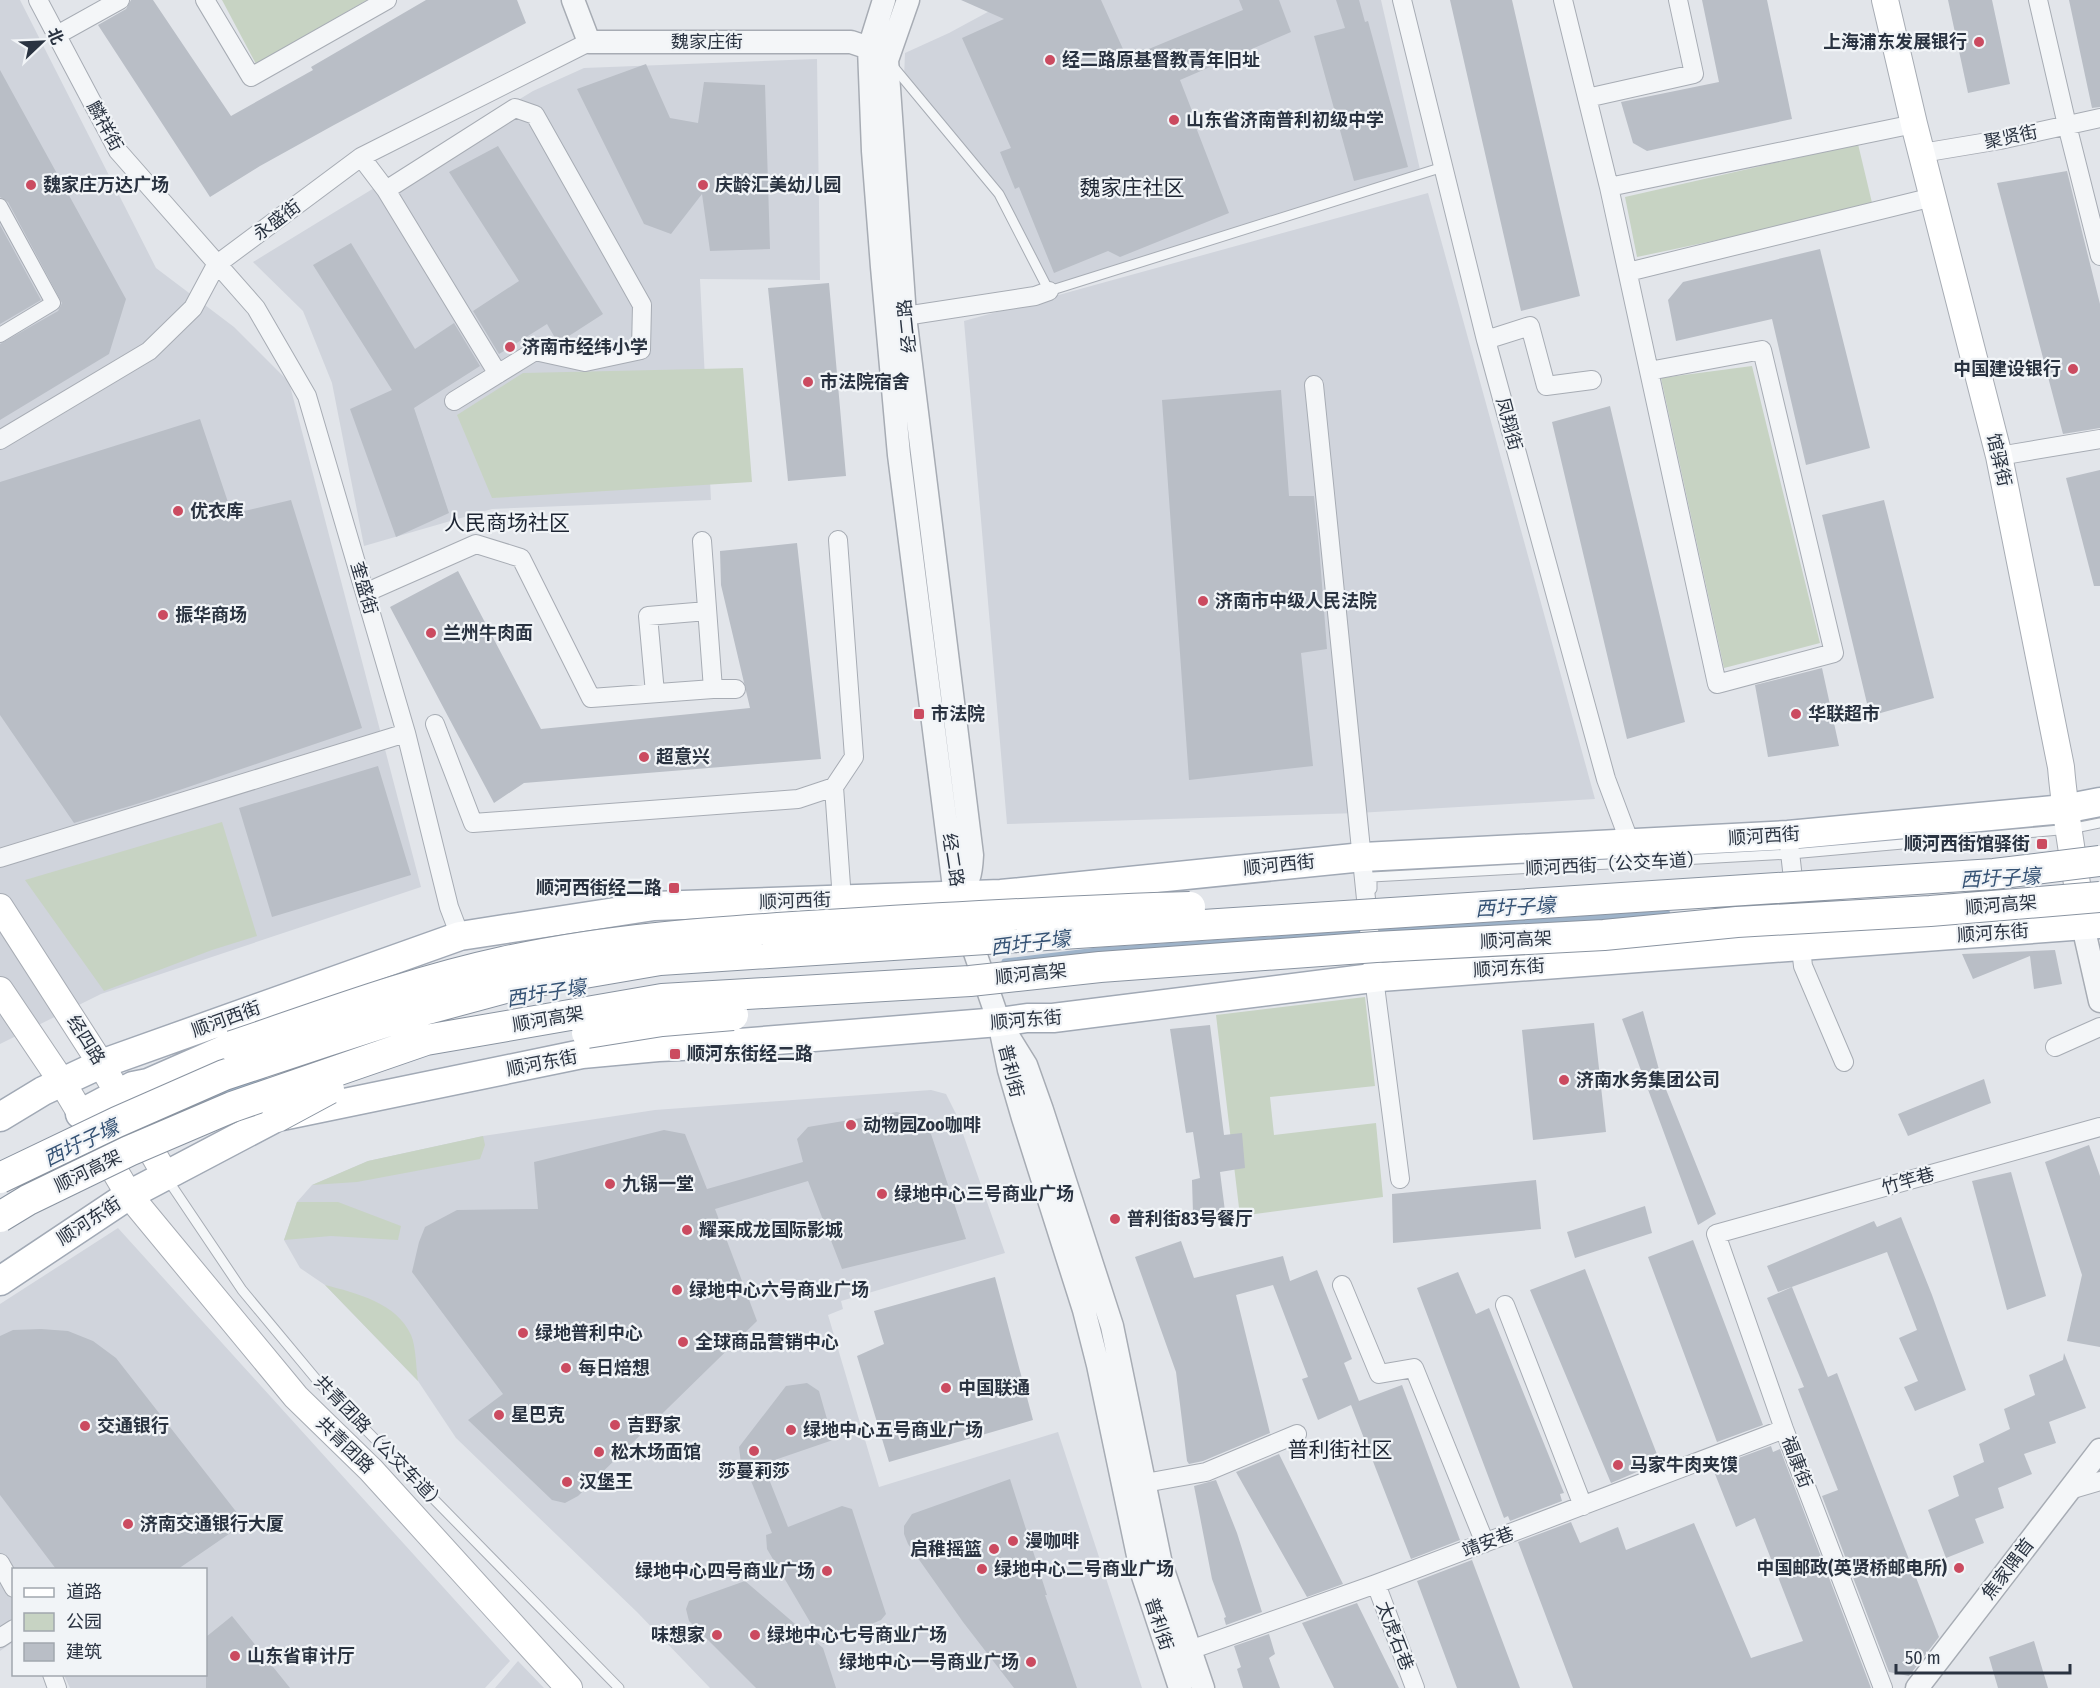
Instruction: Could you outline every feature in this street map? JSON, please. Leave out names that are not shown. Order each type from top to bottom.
[{"type":"highway","name":"顺河高架","points":[[0,1178],[117,1122],[224,1075],[410,1014],[520,984],[660,960],[1994,874],[2100,861]]},
{"type":"highway","points":[[232,1046],[402,989],[502,962],[588,946],[673,935],[1098,909],[1269,904],[1409,912]]},
{"type":"highway","name":"顺河高架","points":[[0,1217],[28,1200],[129,1151],[232,1107],[426,1040],[662,999],[970,981],[1374,941],[1604,935],[1737,922],[1930,911],[2096,916]]},
{"type":"highway","points":[[277,1117],[326,1090],[416,1062],[662,1021],[945,999],[1151,979],[1374,941]]},
{"type":"main road","name":"馆驿街","points":[[1885,0],[1914,124],[1999,456],[2061,767],[2067,819],[2096,916]]},
{"type":"main road","name":"顺河西街","points":[[0,1117],[62,1082],[101,1064],[459,936],[654,906],[1001,894],[1364,857],[1630,843],[1790,844],[2067,819],[2100,802]]},
{"type":"main road","name":"经四路","points":[[0,907],[101,1064],[166,1176]]},
{"type":"main road","name":"顺河东街","points":[[0,1281],[129,1195],[277,1117],[582,1054],[1065,1016],[1377,978],[1800,947],[2096,916]]},
{"type":"main road","name":"顺河西街","points":[[83,1118],[133,1086],[148,1083],[363,986],[459,936]]},
{"type":"main road","points":[[0,990],[62,1082],[129,1195]]},
{"type":"main road","name":"共青团路","points":[[129,1195],[296,1397],[371,1470],[569,1688]]},
{"type":"street","name":"麟祥街","points":[[38,0],[117,151],[216,265]]},
{"type":"street","points":[[57,35],[120,0]]},
{"type":"street","points":[[205,0],[251,77],[387,0]]},
{"type":"street","points":[[573,0],[589,42]]},
{"type":"street","name":"经二路","points":[[884,0],[878,54],[873,151],[898,443],[955,895]]},
{"type":"street","name":"经二路","points":[[908,0],[878,54],[905,316],[972,855],[968,883],[955,895]]},
{"type":"street","name":"凤翔街","points":[[1402,0],[1486,340],[1606,778],[1630,843]]},
{"type":"street","points":[[1563,0],[1609,187],[1717,684],[1834,653],[1762,350],[1649,371]]},
{"type":"street","points":[[1587,98],[1694,74],[1678,0]]},
{"type":"street","points":[[2038,0],[2100,256]]},
{"type":"street","name":"魏家庄街","points":[[589,42],[851,42],[878,54]]},
{"type":"street","name":"永盛街","points":[[0,440],[149,351],[192,308],[216,265],[361,158],[589,42]]},
{"type":"street","points":[[386,190],[515,108],[534,115],[642,305],[641,350],[585,363],[535,351],[454,401]]},
{"type":"street","name":"聚贤街","points":[[1922,153],[2000,140],[2100,118]]},
{"type":"street","points":[[1609,187],[1914,124]]},
{"type":"street","points":[[361,158],[386,190],[498,374]]},
{"type":"street","points":[[1628,272],[1934,197]]},
{"type":"street","points":[[0,206],[53,303],[0,335]]},
{"type":"street","name":"奎盛街","points":[[216,265],[255,308],[307,396],[406,733],[449,907],[459,936]]},
{"type":"street","points":[[905,316],[1035,296],[1049,291]]},
{"type":"street","points":[[1486,340],[1530,326],[1546,386],[1592,380]]},
{"type":"street","points":[[1314,385],[1400,1179]]},
{"type":"street","points":[[1999,456],[2100,439]]},
{"type":"street","points":[[838,540],[854,757],[834,787],[842,900]]},
{"type":"street","points":[[702,541],[712,689]]},
{"type":"street","points":[[365,593],[476,544],[521,558],[591,698],[736,689]]},
{"type":"street","points":[[655,693],[648,616],[707,611]]},
{"type":"street","points":[[435,724],[473,823],[798,799],[834,787]]},
{"type":"street","points":[[0,858],[406,733]]},
{"type":"street","points":[[1790,844],[1803,966],[1844,1062]]},
{"type":"street","points":[[955,895],[999,1022]]},
{"type":"street","points":[[2096,916],[2100,1001]]},
{"type":"street","name":"普利街","points":[[999,1022],[1026,1065],[1112,1326],[1161,1564],[1203,1688]]},
{"type":"street","name":"普利街","points":[[999,1022],[1009,1070],[1023,1118],[1084,1310],[1098,1365],[1141,1570],[1180,1688]]},
{"type":"street","points":[[2055,1047],[2100,1026]]},
{"type":"street","name":"竹竿巷","points":[[1716,1234],[2100,1127]]},
{"type":"street","name":"福康街","points":[[1716,1234],[1784,1429],[1883,1688]]},
{"type":"street","points":[[1341,1285],[1379,1374],[1414,1368],[1485,1543]]},
{"type":"street","points":[[1505,1305],[1583,1506]]},
{"type":"street","name":"靖安巷","points":[[1190,1650],[1376,1584],[1784,1429]]},
{"type":"street","points":[[1144,1483],[1206,1472],[1297,1434]]},
{"type":"street","name":"焦家隅首","points":[[1917,1688],[2100,1450]]},
{"type":"street","points":[[2070,1490],[2100,1481]]},
{"type":"street","points":[[0,1563],[12,1584]]},
{"type":"street","name":"太虎石巷","points":[[1376,1584],[1415,1688]]},
{"type":"lane","points":[[878,54],[904,78],[999,194],[1049,291],[1443,167]]},
{"type":"lane","points":[[2067,819],[2100,823]]},
{"type":"lane","name":"顺河西街（公交车道）","points":[[1371,907],[1372,878],[1790,844]]},
{"type":"lane","name":"共青团路（公交车道）","points":[[166,1176],[242,1290],[316,1378],[619,1688]]},
{"type":"shaded area","points":[[0,0],[20,0],[156,268],[234,327],[289,382],[421,887],[101,994],[0,1044]]},
{"type":"shaded area","name":"山东省济南普利初级中学","points":[[1010,0],[1381,0],[1421,174],[1049,291],[1002,200],[904,78],[905,53],[949,33]]},
{"type":"shaded area","name":"济南市经纬小学","points":[[817,59],[820,280],[700,279],[711,500],[492,509],[364,546],[332,383],[303,311],[253,262],[533,91],[584,68]]},
{"type":"shaded area","name":"济南市中级人民法院","points":[[1428,193],[1595,799],[1358,813],[1007,824],[964,321]]},
{"type":"shaded area","points":[[931,1090],[946,1094],[956,1114],[1005,1253],[841,1301],[843,1309],[828,1315],[879,1487],[1058,1432],[1142,1688],[710,1688],[637,1612],[456,1438],[418,1381],[325,1285],[300,1268],[284,1240],[297,1202],[312,1185],[368,1161],[483,1136],[655,1110]]},
{"type":"shaded area","points":[[118,1228],[510,1661],[485,1688],[70,1688],[64,1676],[207,1676],[207,1568],[12,1568],[12,1643],[0,1651],[0,1304]]},
{"type":"shaded area","points":[[518,1661],[544,1688],[495,1688]]},
{"type":"green space","points":[[222,0],[367,0],[256,64]]},
{"type":"green space","points":[[1858,144],[1873,207],[1637,257],[1625,197]]},
{"type":"green space","points":[[1752,366],[1820,643],[1724,668],[1661,378]]},
{"type":"green space","points":[[743,368],[752,482],[492,498],[457,415],[523,373]]},
{"type":"green space","points":[[222,822],[257,936],[212,950],[104,991],[25,880]]},
{"type":"green space","points":[[1365,997],[1375,1086],[1270,1097],[1274,1135],[1376,1123],[1383,1197],[1240,1216],[1216,1015]]},
{"type":"green space","points":[[483,1136],[485,1145],[480,1159],[357,1182],[312,1185],[368,1161]]},
{"type":"green space","points":[[297,1202],[338,1202],[401,1226],[398,1240],[331,1236],[284,1240]]},
{"type":"green space","points":[[325,1285],[374,1301],[386,1307],[405,1324],[413,1340],[418,1381]]},
{"type":"building","points":[[131,0],[153,0],[231,116],[313,70],[311,67],[426,0],[517,0],[526,23],[334,125],[210,197],[98,25],[126,9]]},
{"type":"building","points":[[961,0],[1101,0],[1127,58],[1243,10],[1239,0],[1279,0],[1291,32],[1180,80],[1229,213],[1120,257],[1108,251],[1054,273],[1019,187],[1015,189],[1000,152],[1011,148],[962,38],[1004,19]]},
{"type":"building","points":[[1336,0],[1359,0],[1365,22],[1368,21],[1408,167],[1354,181],[1314,36],[1345,28]]},
{"type":"building","points":[[1450,0],[1512,0],[1580,296],[1521,311]]},
{"type":"building","points":[[1702,0],[1767,0],[1792,119],[1647,151],[1633,143],[1621,102],[1719,82]]},
{"type":"building","name":"上海浦东发展银行","points":[[1948,0],[1992,0],[2010,84],[1968,93]]},
{"type":"building","points":[[2069,0],[2100,0],[2100,107],[2092,108]]},
{"type":"building","points":[[646,64],[670,118],[698,123],[704,82],[765,85],[770,249],[710,251],[702,194],[671,234],[644,224],[577,89]]},
{"type":"building","name":"魏家庄万达广场","points":[[0,70],[126,299],[109,354],[0,420],[0,344],[58,311],[62,303],[8,202],[0,197]]},
{"type":"building","points":[[498,146],[603,314],[558,343],[547,324],[499,354],[473,311],[519,281],[449,172]]},
{"type":"building","name":"中国建设银行","points":[[2067,171],[2100,304],[2100,428],[2063,434],[1997,183]]},
{"type":"building","points":[[0,225],[41,300],[0,324]]},
{"type":"building","points":[[351,243],[415,349],[454,323],[480,366],[414,408],[449,513],[396,537],[350,409],[392,390],[313,265]]},
{"type":"building","points":[[1820,249],[1870,448],[1806,465],[1772,319],[1676,341],[1668,300],[1683,282]]},
{"type":"building","name":"市法院宿舍","points":[[829,283],[846,476],[788,481],[768,288]]},
{"type":"building","points":[[1281,390],[1289,496],[1314,496],[1319,546],[1327,649],[1301,653],[1313,766],[1189,780],[1162,400]]},
{"type":"building","points":[[1610,406],[1685,722],[1627,739],[1552,422]]},
{"type":"building","name":"振华商场","points":[[200,419],[232,514],[291,500],[362,728],[153,799],[74,823],[0,715],[0,482]]},
{"type":"building","points":[[2100,470],[2100,586],[2094,586],[2066,478]]},
{"type":"building","points":[[1884,500],[1934,698],[1870,716],[1822,515]]},
{"type":"building","points":[[797,543],[821,759],[524,783],[494,803],[390,607],[458,571],[541,729],[750,708],[721,585],[720,551]]},
{"type":"building","name":"华联超市","points":[[1822,668],[1839,746],[1768,757],[1755,685]]},
{"type":"building","points":[[378,766],[411,875],[272,917],[239,808]]},
{"type":"building","points":[[2055,950],[2062,984],[2034,989],[2030,956],[1973,979],[1962,954]]},
{"type":"building","points":[[1643,1011],[1661,1077],[1716,1214],[1698,1225],[1622,1019]]},
{"type":"building","name":"济南水务集团公司","points":[[1594,1023],[1606,1132],[1533,1140],[1522,1030]]},
{"type":"building","points":[[1210,1025],[1224,1135],[1242,1133],[1245,1168],[1220,1172],[1226,1219],[1197,1225],[1193,1213],[1192,1180],[1200,1178],[1193,1132],[1186,1133],[1170,1029]]},
{"type":"building","points":[[1984,1079],[1991,1103],[1908,1136],[1898,1114]]},
{"type":"building","points":[[897,1112],[917,1117],[930,1131],[966,1239],[842,1269],[808,1181],[715,1209],[757,1321],[578,1496],[565,1503],[552,1500],[468,1420],[503,1394],[412,1272],[425,1227],[457,1210],[538,1209],[534,1162],[664,1130],[685,1134],[707,1189],[803,1162],[797,1139],[808,1127]]},
{"type":"building","points":[[2089,1145],[2100,1176],[2100,1347],[2067,1341],[2082,1275],[2045,1162]]},
{"type":"building","points":[[2011,1172],[2046,1296],[2007,1310],[1972,1181]]},
{"type":"building","points":[[1536,1180],[1541,1229],[1393,1243],[1392,1194]]},
{"type":"building","points":[[1645,1206],[1652,1233],[1575,1258],[1567,1232]]},
{"type":"building","points":[[1901,1217],[1966,1390],[1915,1411],[1904,1387],[1918,1381],[1899,1338],[1917,1330],[1887,1252],[1778,1292],[1767,1266],[1874,1221],[1877,1227]]},
{"type":"building","points":[[1693,1240],[1763,1425],[1717,1442],[1648,1257]]},
{"type":"building","points":[[1181,1241],[1194,1278],[1283,1256],[1290,1281],[1317,1270],[1352,1359],[1344,1363],[1359,1401],[1402,1385],[1460,1540],[1411,1559],[1351,1405],[1318,1420],[1302,1379],[1308,1377],[1273,1285],[1236,1295],[1270,1433],[1203,1461],[1189,1464],[1176,1372],[1135,1257]]},
{"type":"building","points":[[1585,1269],[1660,1462],[1611,1483],[1530,1290]]},
{"type":"building","points":[[1458,1272],[1476,1314],[1489,1308],[1564,1493],[1560,1494],[1562,1501],[1510,1521],[1508,1516],[1504,1518],[1417,1288]]},
{"type":"building","name":"中国联通","points":[[995,1277],[1033,1420],[889,1462],[857,1356],[884,1344],[874,1311]]},
{"type":"building","points":[[1792,1287],[1828,1377],[1837,1373],[1939,1637],[1909,1676],[1889,1672],[1822,1496],[1838,1490],[1798,1389],[1804,1387],[1767,1298]]},
{"type":"building","name":"交通银行","points":[[13,1330],[68,1331],[93,1341],[116,1358],[245,1523],[179,1568],[55,1568],[0,1495],[0,1336]]},
{"type":"building","points":[[2064,1353],[2086,1408],[2049,1422],[2056,1443],[2024,1454],[2032,1474],[1998,1488],[2004,1508],[1975,1519],[1984,1543],[1946,1558],[1928,1510],[1959,1496],[1953,1476],[1984,1462],[1979,1444],[2010,1429],[2004,1409],[2035,1395],[2029,1375],[2063,1360]]},
{"type":"building","points":[[807,1383],[819,1391],[833,1440],[763,1464],[788,1527],[842,1506],[852,1509],[886,1614],[881,1620],[823,1644],[767,1549],[766,1535],[772,1533],[745,1466],[741,1464],[739,1447],[786,1386]]},
{"type":"building","points":[[1771,1446],[1773,1452],[1780,1449],[1871,1688],[1573,1688],[1518,1542],[1571,1522],[1580,1543],[1618,1527],[1626,1550],[1694,1523],[1751,1658],[1803,1641],[1755,1518],[1736,1527],[1715,1474],[1727,1469],[1725,1463]]},
{"type":"building","points":[[1279,1454],[1343,1584],[1307,1597],[1236,1472]]},
{"type":"building","name":"绿地中心二号商业广场","points":[[1010,1479],[1047,1595],[1045,1595],[1077,1688],[1014,1688],[963,1622],[908,1544],[904,1534],[904,1526],[912,1514]]},
{"type":"building","points":[[1216,1480],[1237,1533],[1262,1612],[1226,1625],[1224,1618],[1226,1617],[1212,1579],[1194,1486]]},
{"type":"building","points":[[1472,1560],[1520,1688],[1457,1688],[1417,1581]]},
{"type":"building","name":"绿地中心七号商业广场","points":[[745,1581],[823,1648],[836,1688],[756,1688],[689,1621],[686,1609],[689,1601]]},
{"type":"building","points":[[1357,1603],[1399,1688],[1334,1688],[1302,1623]]},
{"type":"building","name":"山东省审计厅","points":[[232,1616],[290,1688],[206,1688],[207,1636]]},
{"type":"building","points":[[1269,1634],[1275,1654],[1269,1658],[1280,1688],[1243,1688],[1237,1669],[1241,1667],[1234,1646]]},
{"type":"building","points":[[2034,1641],[2048,1688],[1998,1688],[1989,1657]]},
{"type":"waterway","name":"西圩子壕","points":[[1005,962],[1097,951],[1667,914]]},
{"type":"waterway","name":"西圩子壕","points":[[161,1121],[223,1092],[264,1080]]},
{"type":"place","name":"上海浦东发展银行","points":[[1979,42]]},
{"type":"place","name":"经二路原基督教青年旧址","points":[[1050,60]]},
{"type":"place","name":"山东省济南普利初级中学","points":[[1174,120]]},
{"type":"place","name":"魏家庄万达广场","points":[[31,185]]},
{"type":"place","name":"庆龄汇美幼儿园","points":[[703,185]]},
{"type":"place","name":"济南市经纬小学","points":[[510,347]]},
{"type":"place","name":"中国建设银行","points":[[2073,369]]},
{"type":"place","name":"市法院宿舍","points":[[808,382]]},
{"type":"place","name":"优衣库","points":[[178,511]]},
{"type":"place","name":"济南市中级人民法院","points":[[1203,601]]},
{"type":"place","name":"振华商场","points":[[163,615]]},
{"type":"place","name":"兰州牛肉面","points":[[431,633]]},
{"type":"place","name":"市法院","points":[[919,714]]},
{"type":"place","name":"华联超市","points":[[1796,714]]},
{"type":"place","name":"超意兴","points":[[644,757]]},
{"type":"place","name":"顺河西街馆驿街","points":[[2042,844]]},
{"type":"place","name":"顺河西街经二路","points":[[674,888]]},
{"type":"place","name":"顺河东街经二路","points":[[675,1054]]},
{"type":"place","name":"济南水务集团公司","points":[[1564,1080]]},
{"type":"place","name":"动物园Zoo咖啡","points":[[851,1125]]},
{"type":"place","name":"九锅一堂","points":[[610,1184]]},
{"type":"place","name":"绿地中心三号商业广场","points":[[882,1194]]},
{"type":"place","name":"普利街83号餐厅","points":[[1115,1219]]},
{"type":"place","name":"耀莱成龙国际影城","points":[[687,1230]]},
{"type":"place","name":"绿地中心六号商业广场","points":[[677,1290]]},
{"type":"place","name":"绿地普利中心","points":[[523,1333]]},
{"type":"place","name":"全球商品营销中心","points":[[683,1342]]},
{"type":"place","name":"每日焙想","points":[[566,1368]]},
{"type":"place","name":"中国联通","points":[[946,1388]]},
{"type":"place","name":"星巴克","points":[[499,1415]]},
{"type":"place","name":"吉野家","points":[[615,1425]]},
{"type":"place","name":"交通银行","points":[[85,1426]]},
{"type":"place","name":"绿地中心五号商业广场","points":[[791,1430]]},
{"type":"place","name":"莎蔓莉莎","points":[[754,1451]]},
{"type":"place","name":"松木场面馆","points":[[599,1452]]},
{"type":"place","name":"马家牛肉夹馍","points":[[1618,1465]]},
{"type":"place","name":"汉堡王","points":[[567,1482]]},
{"type":"place","name":"济南交通银行大厦","points":[[128,1524]]},
{"type":"place","name":"漫咖啡","points":[[1013,1541]]},
{"type":"place","name":"启稚摇篮","points":[[994,1549]]},
{"type":"place","name":"中国邮政(英贤桥邮电所)","points":[[1959,1568]]},
{"type":"place","name":"绿地中心二号商业广场","points":[[982,1569]]},
{"type":"place","name":"绿地中心四号商业广场","points":[[827,1571]]},
{"type":"place","name":"味想家","points":[[717,1635]]},
{"type":"place","name":"绿地中心七号商业广场","points":[[755,1635]]},
{"type":"place","name":"山东省审计厅","points":[[235,1656]]},
{"type":"place","name":"绿地中心一号商业广场","points":[[1031,1662]]},
{"type":"district","name":"魏家庄社区","points":[[1132,188]]},
{"type":"district","name":"人民商场社区","points":[[507,523]]},
{"type":"district","name":"普利街社区","points":[[1340,1450]]}]
